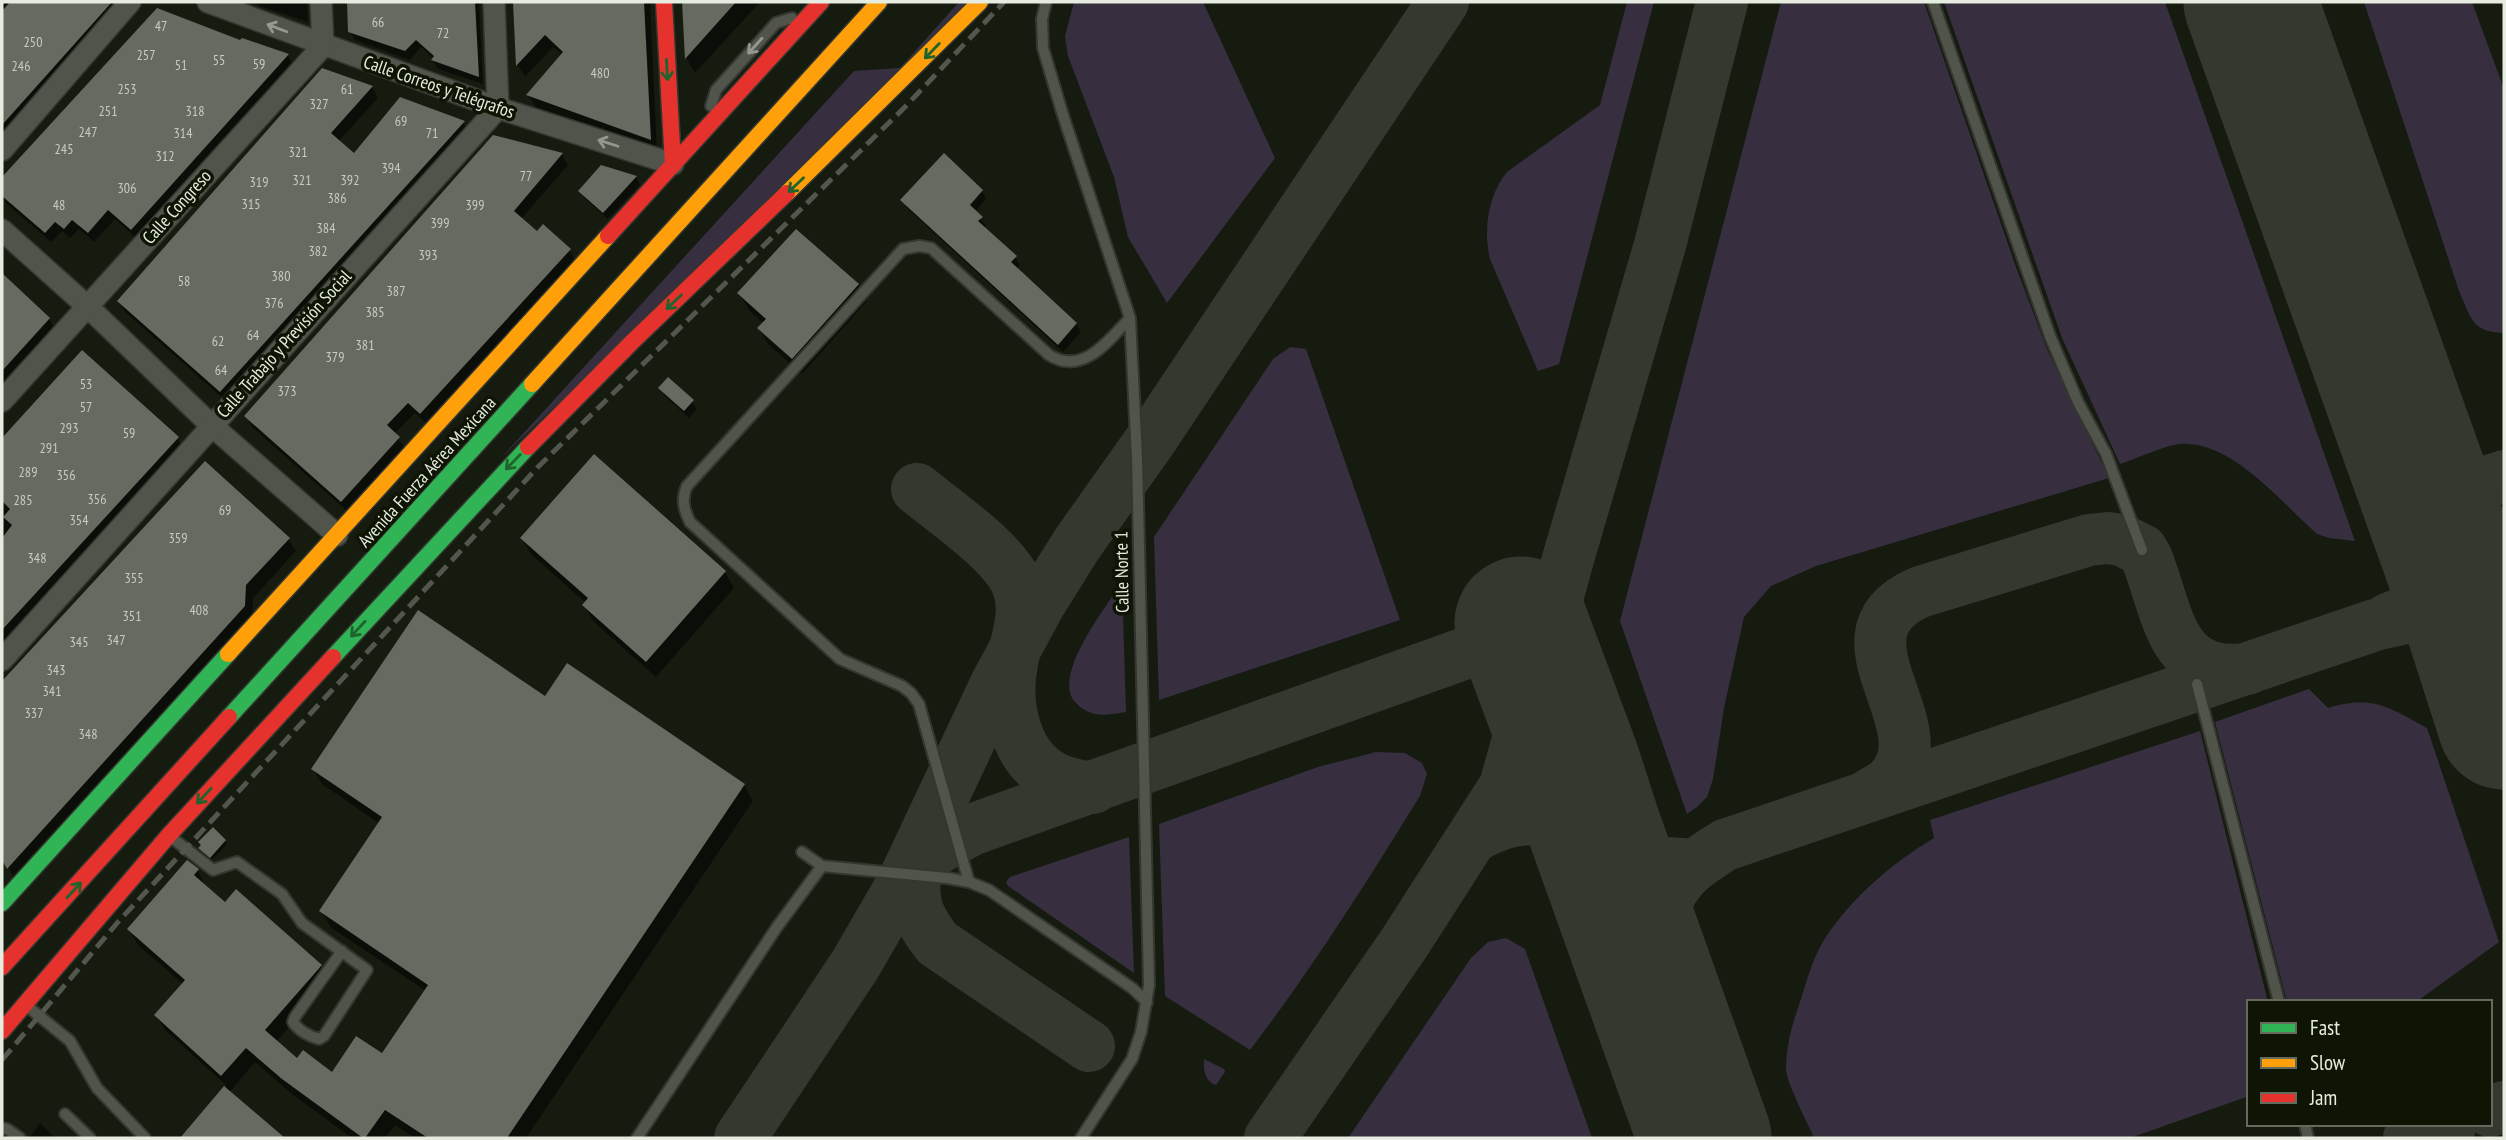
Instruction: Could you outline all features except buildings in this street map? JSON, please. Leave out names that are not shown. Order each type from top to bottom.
[{"type":"main road","points":[[664,2],[673,164]]},
{"type":"main road","name":"Avenida Fuerza Aérea Mexicana","points":[[2,976],[5,958],[879,2]]},
{"type":"main road","points":[[2,1031],[169,835],[425,555],[546,428],[901,83],[980,2]]},
{"type":"main road","name":"Avenida Fuerza Aérea Mexicana","points":[[2,902],[705,128],[820,8]]},
{"type":"street","points":[[2,150],[131,2]]},
{"type":"street","name":"Calle Correos y Telégrafos","points":[[208,2],[498,108],[673,164]]},
{"type":"street","points":[[321,2],[323,46]]},
{"type":"street","points":[[494,2],[498,108]]},
{"type":"street","name":"Calle Congreso","points":[[2,401],[323,46]]},
{"type":"street","name":"Calle Trabajo y Previsión Social","points":[[2,660],[498,108]]},
{"type":"street","points":[[2,230],[88,307],[211,425],[337,535]]},
{"type":"lane","points":[[5,958],[864,2]]},
{"type":"lane","name":"Calle Norte 1","points":[[1046,2],[1042,19],[1043,48],[1130,318],[1138,485],[1149,974],[1147,1002],[1132,1059],[1081,1138]]},
{"type":"lane","points":[[1933,2],[2050,337],[2077,402],[2106,454],[2142,550]]},
{"type":"lane","points":[[581,283],[820,8]]},
{"type":"lane","points":[[970,882],[919,704],[911,693],[902,686],[840,659],[690,522],[684,510],[684,493],[696,476],[902,249],[919,246],[931,248],[1049,355],[1062,361],[1076,362],[1087,358],[1101,348],[1130,318]]},
{"type":"lane","points":[[2197,684],[2278,1000]]},
{"type":"lane","points":[[169,835],[213,870],[237,862],[282,894],[302,923],[342,951],[367,970],[324,1036],[314,1038],[296,1027],[293,1022],[342,951]]},
{"type":"lane","points":[[802,852],[822,866],[970,882],[989,890],[1132,988],[1147,1002]]},
{"type":"lane","points":[[637,1138],[777,927],[822,866]]},
{"type":"lane","points":[[24,1004],[70,1041],[97,1088],[145,1138]]},
{"type":"lane","points":[[65,1114],[90,1138]]},
{"type":"lane","points":[[2,1128],[20,1138]]},
{"type":"shaded area","points":[[959,2],[976,2],[500,459],[854,71],[900,68]]},
{"type":"shaded area","points":[[1074,2],[1203,2],[1275,158],[1167,303],[1128,237],[1114,177],[1068,56],[1065,36]]},
{"type":"shaded area","points":[[1627,2],[1654,2],[1559,364],[1538,371],[1490,259],[1487,225],[1491,202],[1507,172],[1600,105]]},
{"type":"shaded area","points":[[1781,2],[1924,2],[2047,349],[2109,478],[1816,566],[1771,586],[1744,617],[1724,708],[1713,779],[1707,797],[1687,814],[1620,621]]},
{"type":"shaded area","points":[[1944,2],[2165,2],[2355,541],[2317,534],[2255,476],[2219,452],[2200,445],[2174,445],[2120,464],[2062,338]]},
{"type":"shaded area","points":[[2364,2],[2472,2],[2504,89],[2504,333],[2478,326],[2459,291]]},
{"type":"shaded area","points":[[1290,347],[1306,349],[1400,620],[1159,700],[1154,537],[1273,359]]},
{"type":"shaded area","points":[[1122,582],[1126,712],[1094,714],[1076,703],[1070,691],[1070,676],[1084,642]]},
{"type":"shaded area","points":[[2309,689],[2328,708],[2357,703],[2380,705],[2427,728],[2499,942],[2419,1000],[2286,1000],[2215,722]]},
{"type":"shaded area","points":[[2200,731],[2267,1000],[2247,1000],[2247,1097],[2130,1138],[1814,1138],[1793,1093],[1786,1068],[1792,1028],[1813,963],[1835,924],[1860,896],[1888,870],[1934,838],[1930,820]]},
{"type":"shaded area","points":[[1376,752],[1405,753],[1422,763],[1427,774],[1420,796],[1317,957],[1250,1050],[1165,996],[1159,824],[1318,767]]},
{"type":"shaded area","points":[[1129,837],[1134,973],[1008,886],[1006,882],[1010,877]]},
{"type":"shaded area","points":[[1506,938],[1525,949],[1592,1138],[1348,1138],[1471,958],[1488,942]]},
{"type":"shaded area","points":[[1204,1059],[1224,1069],[1225,1072],[1216,1085],[1209,1081],[1206,1075]]},
{"type":"taxiway","points":[[740,1138],[855,965],[902,884],[996,684],[1040,603],[1077,544],[1150,441],[1443,2]]},
{"type":"taxiway","points":[[1270,1138],[1405,942],[1505,786],[1660,245],[1722,2]]},
{"type":"taxiway","points":[[2388,619],[2413,608],[2425,597],[2434,579],[2437,559],[2432,515],[2404,431]]},
{"type":"taxiway","points":[[2405,432],[2436,464],[2461,478],[2489,481],[2504,476]]},
{"type":"taxiway","points":[[917,489],[987,546],[1000,559],[1017,584],[1022,614],[1012,663],[1010,695],[1015,729],[1022,744],[1042,770],[1061,781],[1093,788]]},
{"type":"taxiway","points":[[2501,713],[2481,617],[2486,580],[2504,533]]},
{"type":"taxiway","points":[[1867,796],[1890,781],[1903,759],[1904,734],[1882,656],[1881,632],[1893,610],[1920,592],[2089,540],[2122,540],[2142,550],[2168,621],[2187,653],[2202,663],[2221,669],[2247,669]]},
{"type":"taxiway","points":[[910,875],[933,851],[971,830],[1477,649],[1502,636],[1523,620],[1542,601],[1558,578]]},
{"type":"taxiway","points":[[1662,1019],[1655,962],[1659,924],[1665,906],[1673,889],[1685,874],[1725,845],[2375,625],[2454,607],[2504,604]]},
{"type":"taxiway","points":[[1554,650],[1556,688],[1563,726],[1587,800],[1602,832],[1620,848],[1640,858],[1662,863],[1696,864]]},
{"type":"taxiway","points":[[1475,836],[1490,828],[1520,820],[1535,819],[1564,827],[1589,847],[1616,889]]},
{"type":"taxiway","points":[[915,875],[918,912],[937,943],[1089,1046]]},
{"type":"taxiway","points":[[2492,1110],[2504,1107]]},
{"type":"taxiway","points":[[2409,1138],[2445,1126]]},
{"type":"runway","points":[[2250,2],[2466,605],[2504,723]]},
{"type":"runway","points":[[1521,623],[1574,765],[1705,1138]]},
{"type":"railway","points":[[2,1060],[118,922],[538,467],[905,107],[1004,2]]},
{"type":"traffic: fast","points":[[229,717],[532,384]]},
{"type":"traffic: fast","points":[[333,657],[528,447]]},
{"type":"traffic: fast","points":[[2,903],[228,654]]},
{"type":"traffic: slow","points":[[532,384],[879,2]]},
{"type":"traffic: slow","points":[[787,193],[980,2]]},
{"type":"traffic: slow","points":[[228,654],[608,236]]},
{"type":"traffic: jam","points":[[664,2],[673,164]]},
{"type":"traffic: jam","points":[[608,236],[821,2]]},
{"type":"traffic: jam","points":[[528,447],[632,342],[787,193]]},
{"type":"traffic: jam","points":[[2,1031],[169,835],[333,657]]},
{"type":"traffic: jam","points":[[2,967],[229,717]]}]
